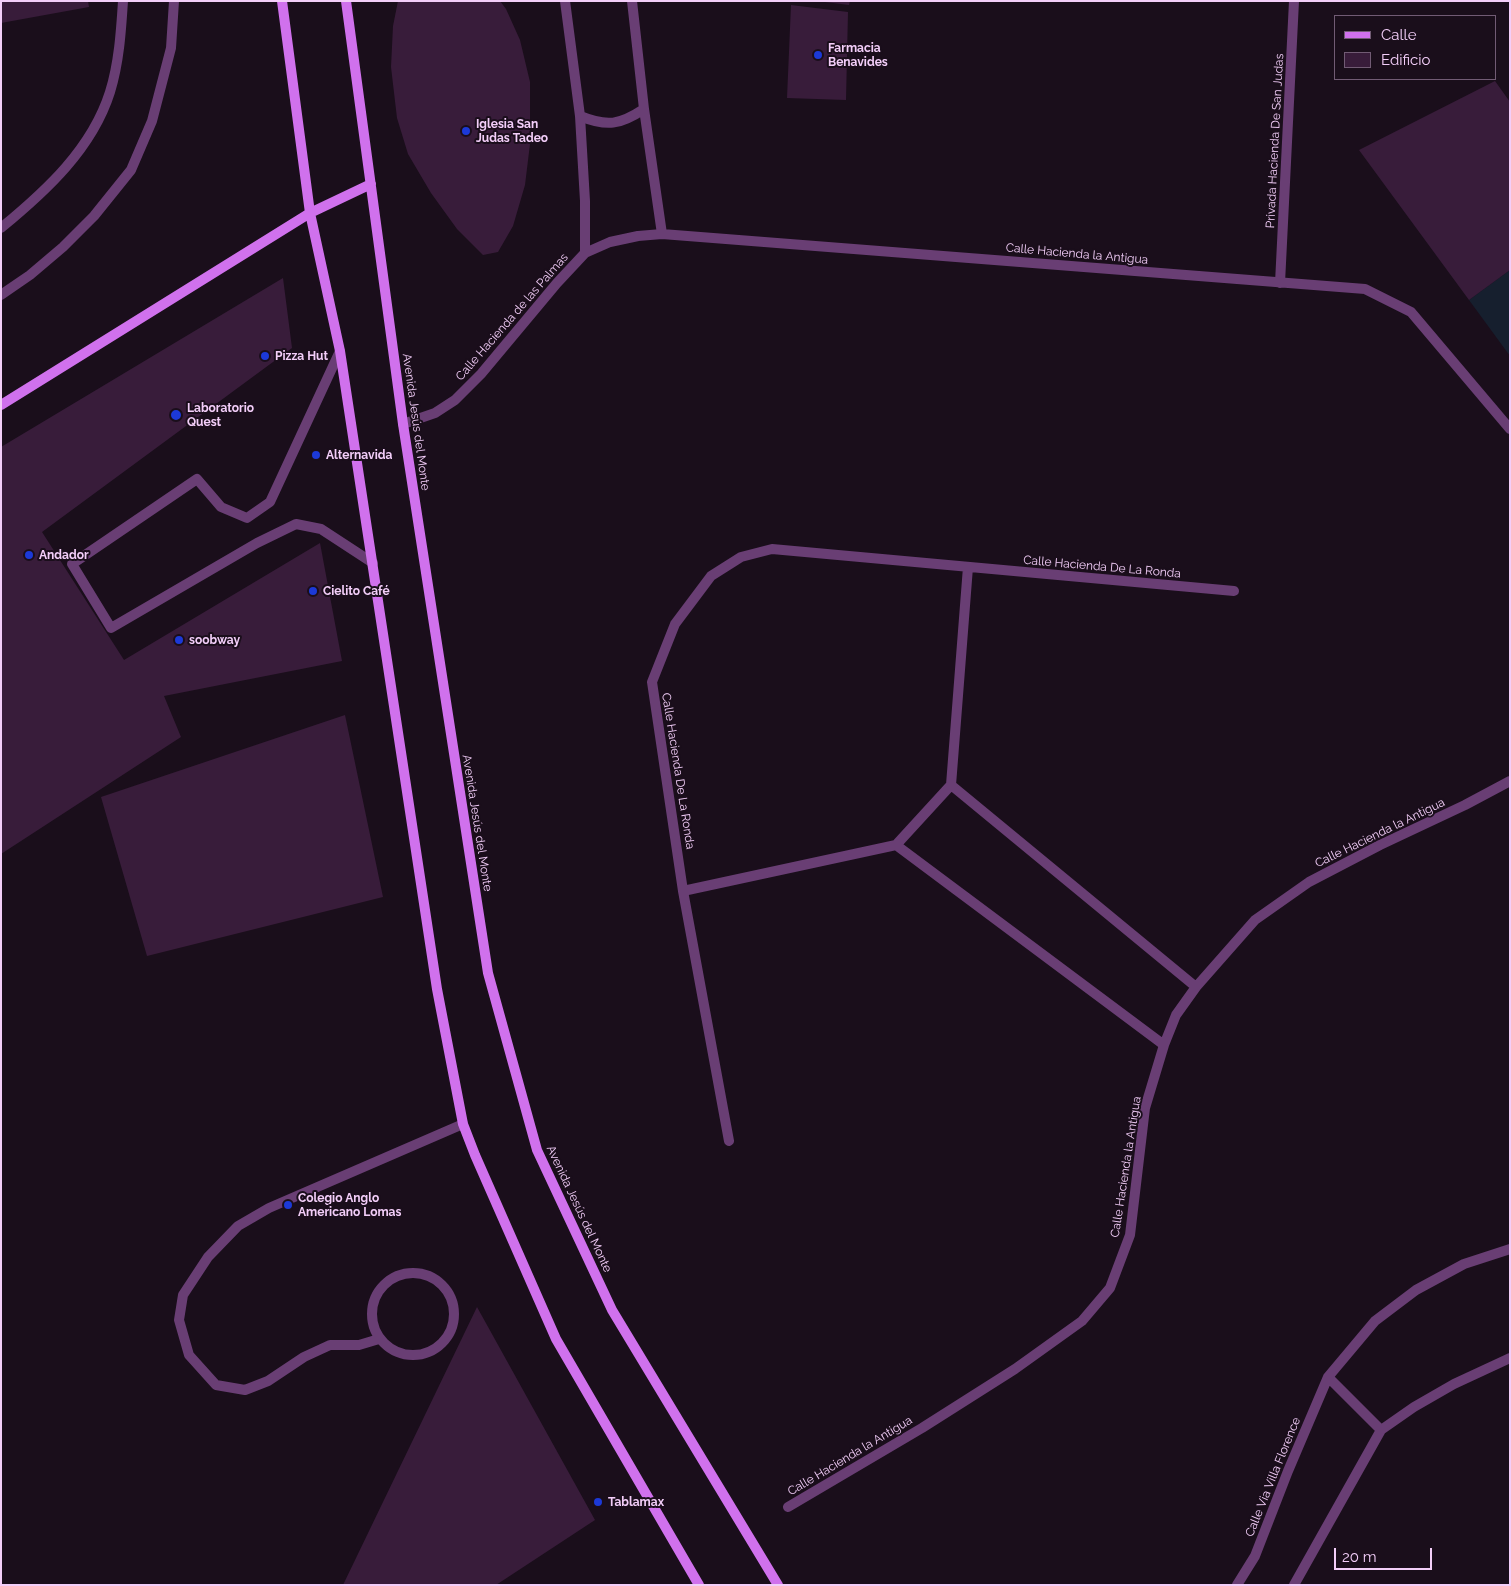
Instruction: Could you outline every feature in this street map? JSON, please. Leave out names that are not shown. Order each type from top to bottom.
[{"type":"main road","points":[[282,1],[310,212],[340,351],[437,989],[463,1124],[556,1340],[699,1585]]},
{"type":"main road","name":"Avenida Jesús del Monte","points":[[346,1],[403,424],[488,973],[537,1150],[612,1310],[778,1585]]},
{"type":"main road","points":[[1,404],[310,212],[371,184]]},
{"type":"street","points":[[1,228],[30,204],[59,175],[92,134],[110,93],[120,48],[123,1]]},
{"type":"street","points":[[1,295],[30,275],[64,247],[94,216],[131,170],[152,122],[171,48],[174,1]]},
{"type":"street","points":[[565,1],[580,116],[586,201],[586,253]]},
{"type":"street","points":[[632,1],[644,109],[662,234]]},
{"type":"street","name":"Privada Hacienda De San Judas","points":[[1280,283],[1294,1]]},
{"type":"street","points":[[580,116],[596,122],[613,123],[630,118],[644,109]]},
{"type":"street","name":"Calle Hacienda la Antigua","points":[[586,253],[610,242],[638,236],[662,234],[1366,289],[1411,312],[1510,429]]},
{"type":"street","name":"Calle Hacienda de las Palmas","points":[[403,424],[435,413],[455,400],[481,374],[557,283],[586,253]]},
{"type":"street","points":[[340,351],[270,502],[247,518],[221,507],[197,479],[72,564],[111,628],[257,543],[296,524],[321,529],[372,563]]},
{"type":"street","name":"Calle Hacienda De La Ronda","points":[[729,1141],[683,891],[652,682],[674,624],[711,576],[741,556],[772,549],[1234,592]]},
{"type":"street","points":[[683,891],[896,845],[951,785],[968,567]]},
{"type":"street","name":"Calle Hacienda la Antigua","points":[[788,1507],[922,1428],[1015,1369],[1082,1321],[1110,1288],[1130,1234],[1145,1108],[1164,1045],[1176,1015],[1196,987],[1255,920],[1309,882],[1380,845],[1466,805],[1510,781]]},
{"type":"street","points":[[951,785],[1196,987]]},
{"type":"street","points":[[896,845],[1164,1045]]},
{"type":"street","points":[[379,1339],[359,1345],[330,1345],[304,1357],[268,1381],[245,1390],[216,1385],[189,1355],[179,1320],[183,1295],[208,1257],[238,1226],[269,1208],[463,1124]]},
{"type":"street","name":"Calle Via Villa Florence","points":[[1237,1585],[1255,1556],[1288,1471],[1328,1377],[1375,1321],[1416,1290],[1464,1264],[1510,1249]]},
{"type":"street","points":[[418,1271],[440,1280],[454,1300],[455,1324],[443,1344],[421,1356],[398,1353],[379,1339],[371,1316],[376,1293],[394,1276],[418,1271]]},
{"type":"street","points":[[1294,1585],[1381,1430],[1414,1407],[1454,1384],[1510,1358]]},
{"type":"street","points":[[1328,1377],[1381,1430]]},
{"type":"shaded area","points":[[1510,270],[1510,356],[1469,300]]},
{"type":"building","points":[[1,1],[88,1],[89,7],[1,23]]},
{"type":"building","name":"Iglesia San Judas Tadeo","points":[[398,1],[500,1],[506,9],[520,40],[530,82],[530,144],[525,185],[513,226],[498,252],[483,255],[457,229],[431,193],[408,154],[397,118],[391,67],[393,26]]},
{"type":"building","points":[[826,1],[850,1],[849,5]]},
{"type":"building","name":"Farmacia Benavides","points":[[791,5],[848,12],[846,100],[787,98]]},
{"type":"building","points":[[1495,81],[1510,102],[1510,270],[1469,300],[1359,150]]},
{"type":"building","name":"Andador","points":[[283,278],[292,348],[42,532],[124,660],[320,543],[342,661],[164,696],[181,737],[1,854],[1,447]]},
{"type":"building","points":[[345,715],[383,897],[147,956],[101,797]]},
{"type":"building","points":[[477,1307],[595,1520],[496,1585],[343,1585]]},
{"type":"place","name":"Farmacia Benavides","points":[[818,55]]},
{"type":"place","name":"Iglesia San Judas Tadeo","points":[[466,131]]},
{"type":"place","name":"Pizza Hut","points":[[265,356]]},
{"type":"place","name":"Laboratorio Quest","points":[[176,415]]},
{"type":"place","name":"Alternavida","points":[[316,455]]},
{"type":"place","name":"Andador","points":[[29,555]]},
{"type":"place","name":"Cielito Café","points":[[313,591]]},
{"type":"place","name":"soobway","points":[[179,640]]},
{"type":"place","name":"Colegio Anglo Americano Lomas","points":[[288,1205]]},
{"type":"place","name":"Tablamax","points":[[598,1502]]}]
